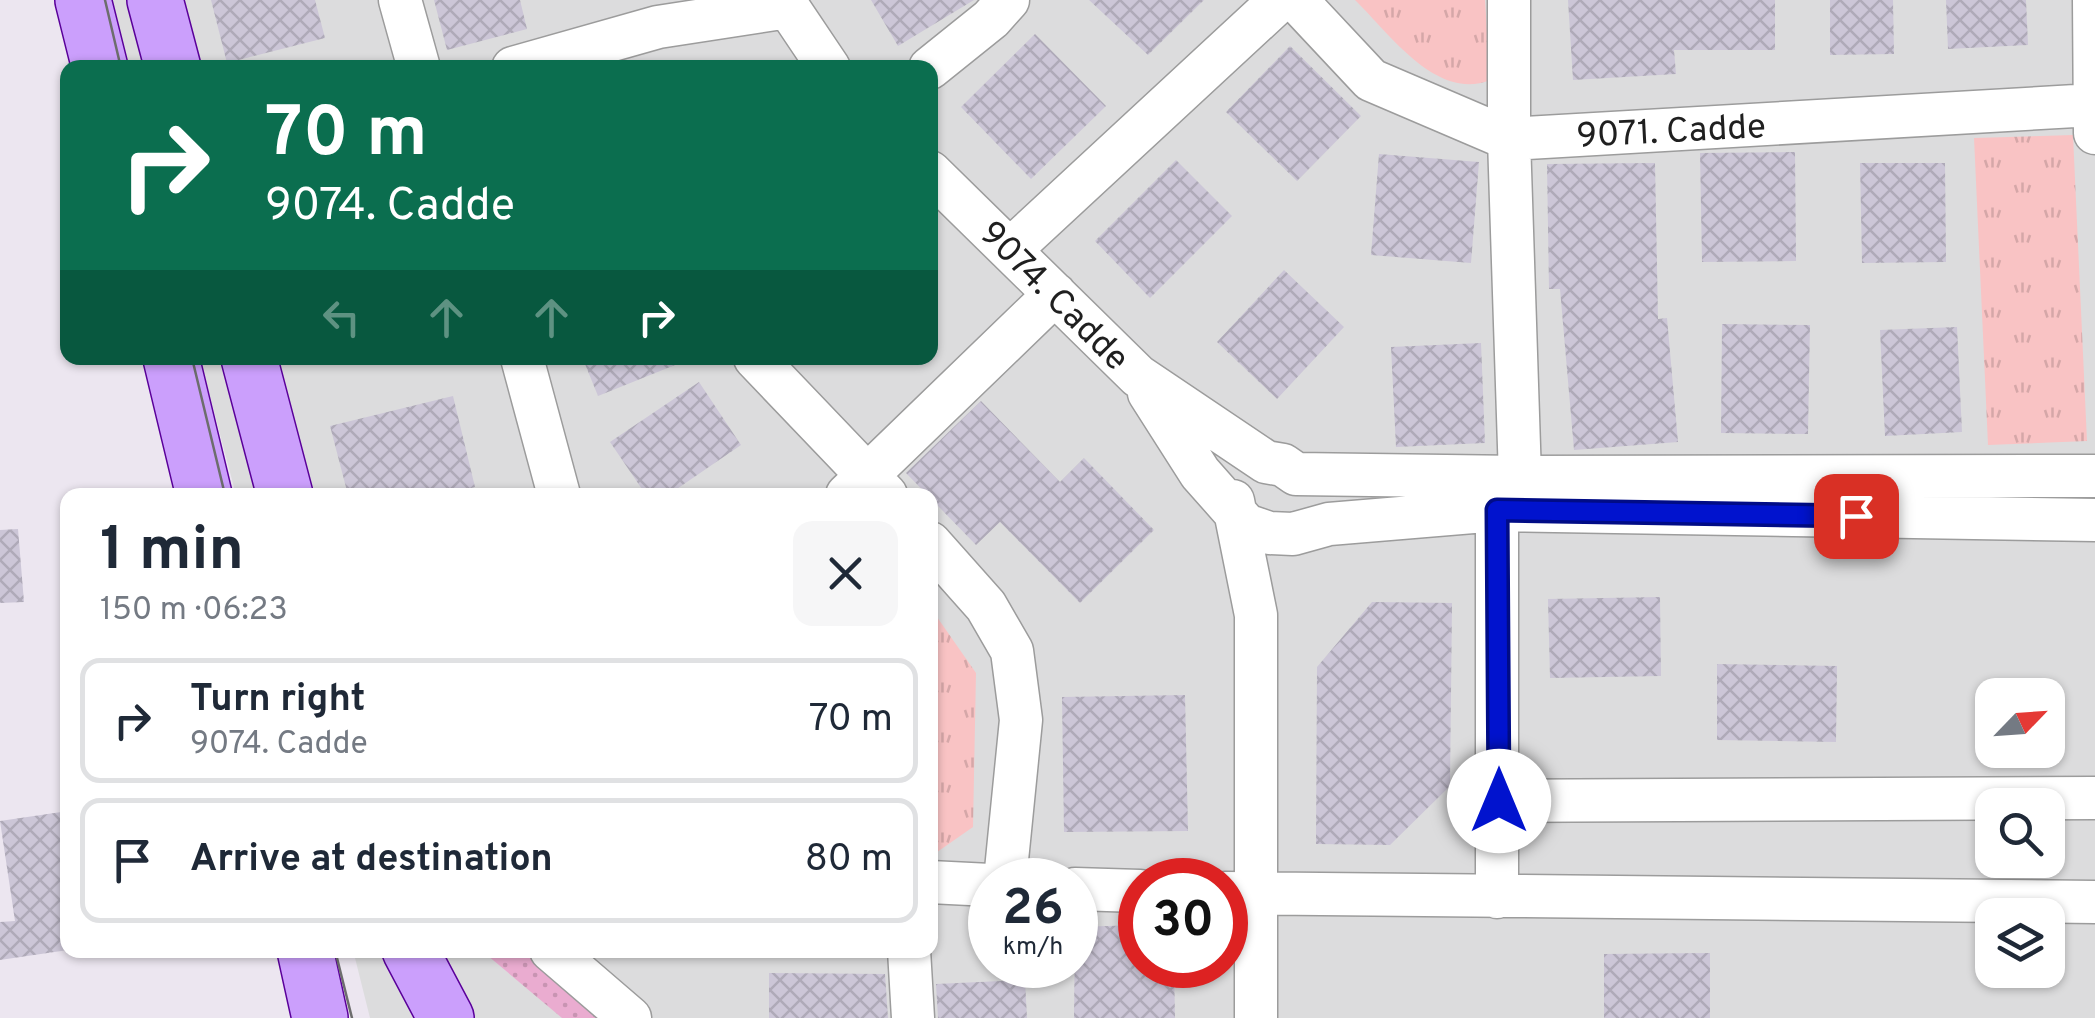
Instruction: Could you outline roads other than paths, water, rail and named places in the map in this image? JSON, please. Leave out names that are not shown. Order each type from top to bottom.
[{"type":"main road","points":[[83,0],[98,60]]},
{"type":"main road","points":[[155,0],[171,60]]},
{"type":"main road","points":[[173,365],[202,488]]},
{"type":"main road","points":[[251,365],[284,488]]},
{"type":"main road","points":[[303,958],[305,1018]]},
{"type":"main road","points":[[305,958],[320,1018]]},
{"type":"main road","points":[[408,958],[414,1018]]},
{"type":"main road","points":[[412,958],[446,1018]]},
{"type":"street","points":[[400,0],[417,60]]},
{"type":"street","points":[[938,62],[991,19],[1008,0]]},
{"type":"street","points":[[1010,250],[1280,0]]},
{"type":"street","name":"9071. Cadde","points":[[1296,0],[1371,80],[1509,139],[2094,120]]},
{"type":"street","points":[[1497,897],[1508,494],[1508,0]]},
{"type":"street","points":[[2094,0],[2094,120]]},
{"type":"street","points":[[541,60],[658,27],[788,3],[824,60]]},
{"type":"street","name":"9074. Cadde","points":[[938,180],[1138,376],[1280,468],[1508,494],[2095,520]]},
{"type":"street","points":[[869,488],[1055,294]]},
{"type":"street","points":[[524,365],[557,488]]},
{"type":"street","points":[[760,365],[867,488]]},
{"type":"street","name":"9074. Cadde","points":[[1138,376],[1200,473],[1246,525],[1269,533],[1293,534],[1329,524],[1508,494],[2095,476]]},
{"type":"street","points":[[1243,858],[1256,616],[1232,494],[1246,469],[1280,468],[1302,488],[1305,505],[1272,568],[1256,616]]},
{"type":"street","points":[[938,552],[986,606],[1012,651],[1021,720],[1008,858]]},
{"type":"street","points":[[1499,801],[2095,798]]},
{"type":"street","points":[[938,882],[968,884]]},
{"type":"street","points":[[1248,894],[2095,902]]},
{"type":"street","points":[[1248,952],[1256,1018]]},
{"type":"street","points":[[559,958],[630,1018]]},
{"type":"street","points":[[909,958],[913,1018]]},
{"type":"tram line","points":[[105,0],[119,60]]},
{"type":"tram line","points":[[194,365],[223,488]]},
{"type":"tram line","points":[[337,958],[352,1018]]}]
